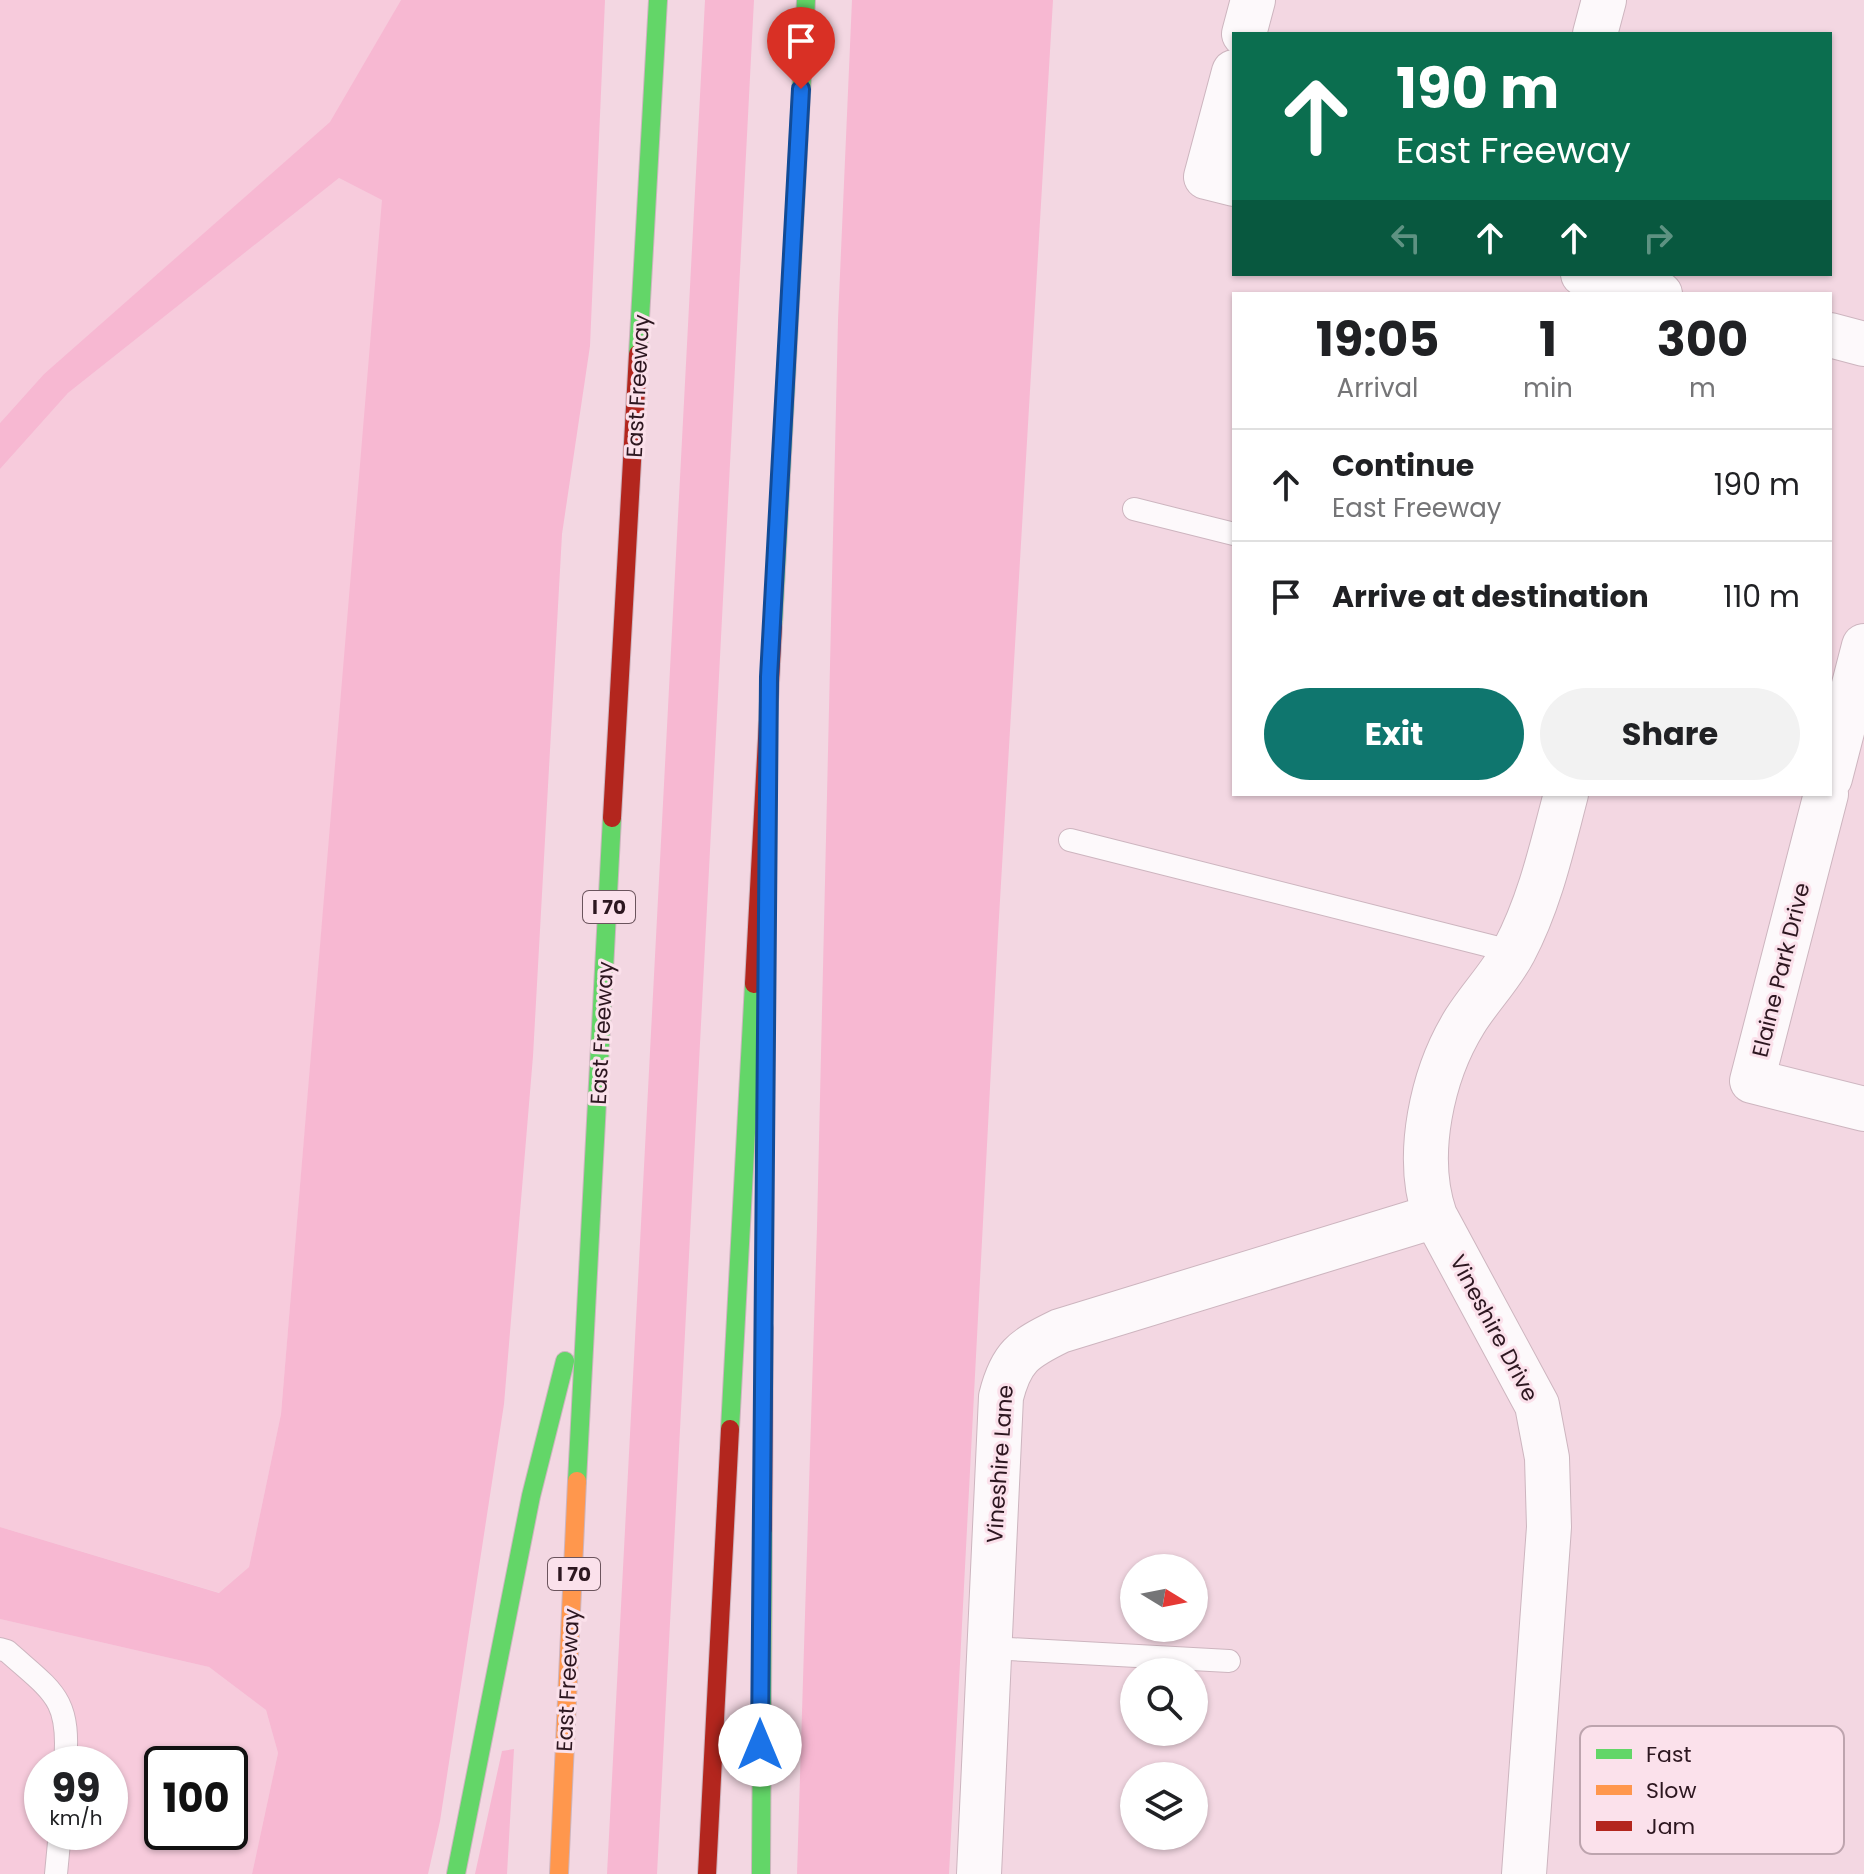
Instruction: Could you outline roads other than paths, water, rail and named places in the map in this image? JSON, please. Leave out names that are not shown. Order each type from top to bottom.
[{"type":"highway","name":"East Freeway","points":[[559,1874],[587,1273],[658,0]]},
{"type":"highway","points":[[707,1874],[806,0]]},
{"type":"highway","points":[[765,1123],[769,677]]},
{"type":"highway","points":[[456,1874],[531,1496],[587,1273]]},
{"type":"highway","points":[[761,1874],[764,1314]]},
{"type":"street","points":[[1245,32],[1253,0]]},
{"type":"street","points":[[1596,32],[1604,0]]},
{"type":"street","points":[[1220,180],[1232,87]]},
{"type":"street","points":[[1591,276],[1652,292]]},
{"type":"street","points":[[1832,336],[1864,344]]},
{"type":"street","points":[[1832,770],[1864,646]]},
{"type":"street","name":"Vineshire Drive","points":[[1524,1874],[1549,1527],[1547,1458],[1537,1405],[1435,1216],[1430,1202],[1427,1154],[1432,1106],[1444,1062],[1464,1023],[1514,952],[1544,881],[1565,796]]},
{"type":"street","name":"Elaine Park Drive","points":[[1825,796],[1752,1081],[1864,1109]]},
{"type":"street","name":"Vineshire Lane","points":[[979,1874],[1001,1397],[1008,1368],[1029,1346],[1060,1331],[1435,1216]]},
{"type":"lane","points":[[1134,509],[1232,534]]},
{"type":"lane","points":[[1070,840],[1514,952]]},
{"type":"lane","points":[[991,1648],[1229,1661]]},
{"type":"lane","points":[[0,1649],[7,1651],[42,1682],[59,1702],[66,1726],[65,1746]]},
{"type":"lane","points":[[56,1874],[58,1850]]}]
